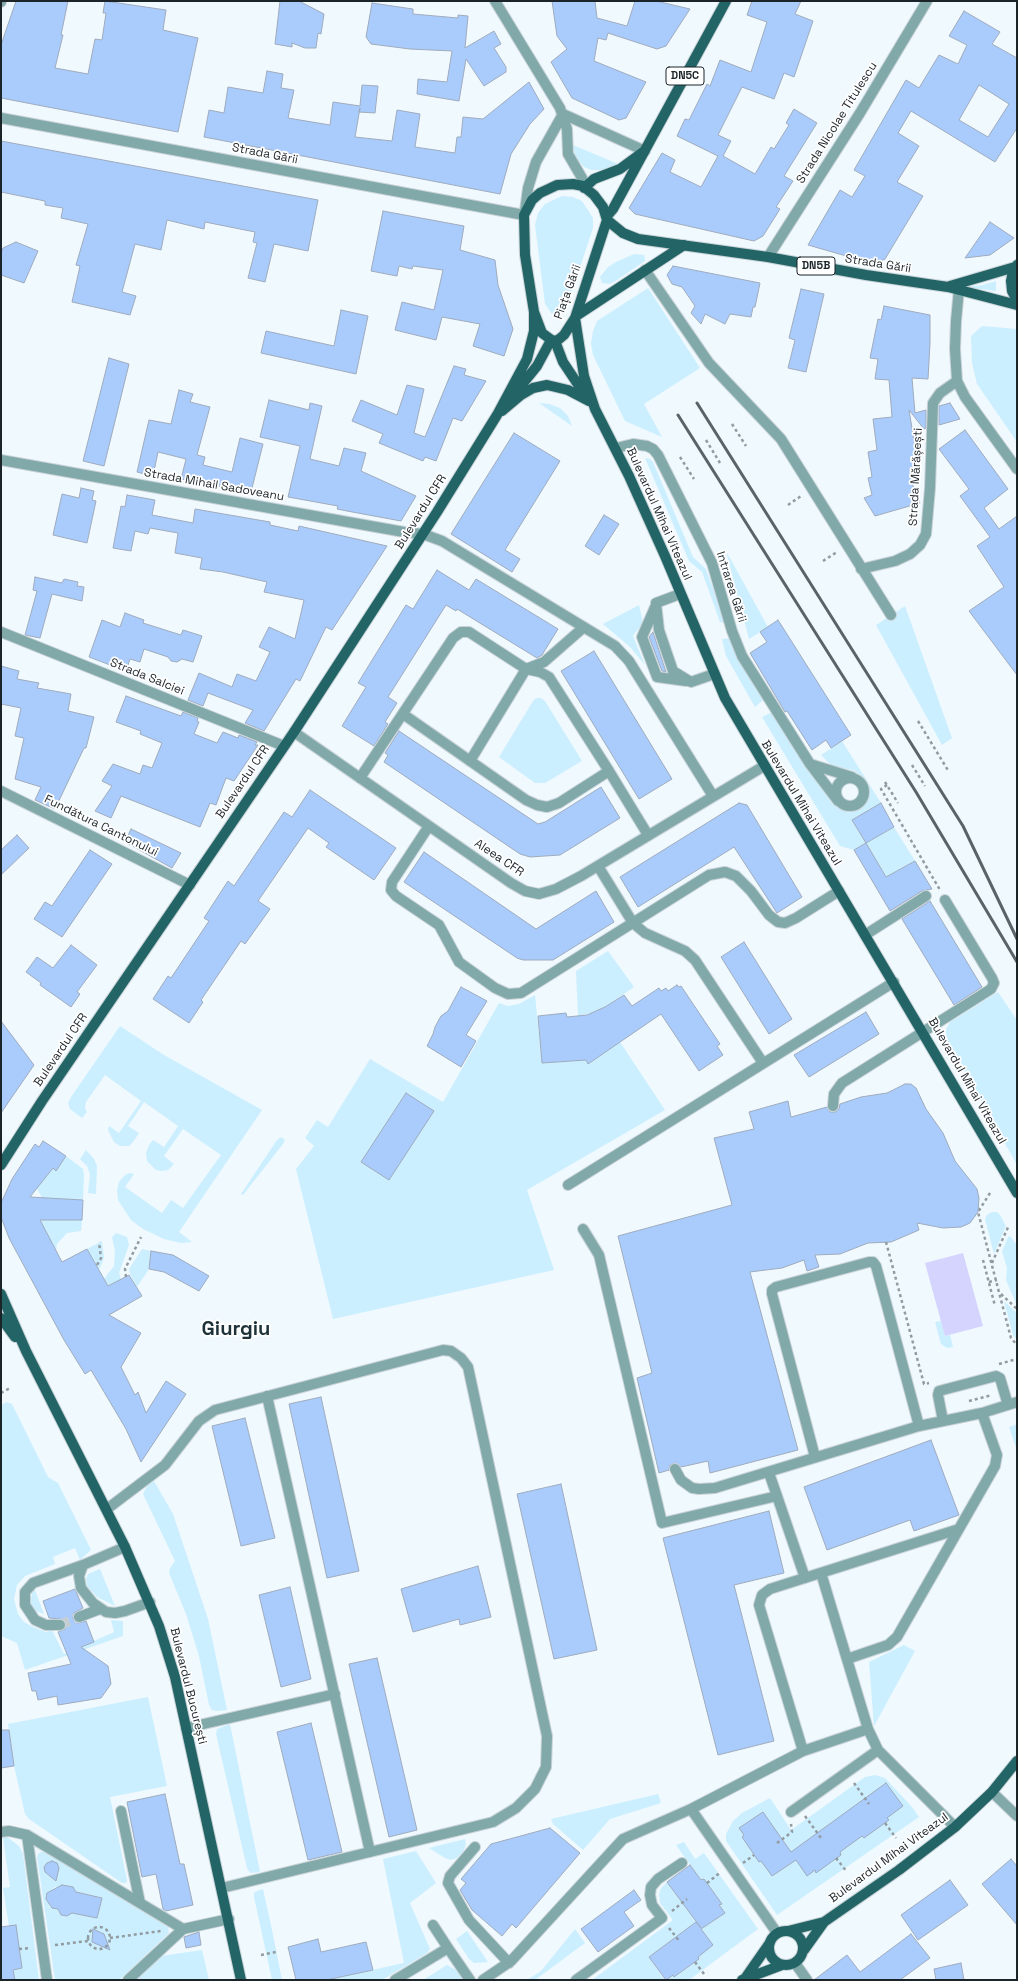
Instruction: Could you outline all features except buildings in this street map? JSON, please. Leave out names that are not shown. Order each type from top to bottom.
[{"type":"main road","name":"DN5C","points":[[607,218],[726,1]]},
{"type":"main road","points":[[583,187],[594,179],[620,169],[645,151]]},
{"type":"main road","points":[[524,213],[535,196],[548,188],[573,184],[583,187],[597,199],[607,218]]},
{"type":"main road","name":"Piața Gării","points":[[524,213],[525,255],[534,312],[542,333],[553,341],[564,335],[575,317],[607,218]]},
{"type":"main road","name":"Strada Gării","points":[[607,218],[619,230],[633,238],[768,257],[866,275],[948,287]]},
{"type":"main road","points":[[575,317],[684,245]]},
{"type":"main road","name":"DN5B","points":[[948,287],[1016,266]]},
{"type":"main road","name":"DN5B","points":[[1016,266],[1011,281],[1012,291],[1017,300]]},
{"type":"main road","name":"DN5B","points":[[948,287],[1017,304]]},
{"type":"main road","name":"Bulevardul CFR","points":[[2,1162],[294,732],[423,534],[497,415],[527,359],[532,346],[534,312]]},
{"type":"main road","name":"Bulevardul Mihai Viteazul","points":[[575,317],[584,376],[595,409]]},
{"type":"main road","name":"Bulevardul CFR","points":[[497,415],[537,366],[553,341]]},
{"type":"main road","name":"Bulevardul Mihai Viteazul","points":[[553,341],[567,369],[595,409],[616,448],[662,548],[680,594],[725,698],[1017,1192]]},
{"type":"main road","points":[[497,415],[521,395],[533,388],[547,385],[568,390],[589,401]]},
{"type":"main road","name":"Bulevardul București","points":[[1,1294],[26,1351],[125,1547],[150,1602],[168,1651],[229,1919],[241,1980]]},
{"type":"main road","name":"Bulevardul București","points":[[1,1318],[26,1351]]},
{"type":"main road","name":"Bulevardul Mihai Viteazul","points":[[804,1950],[824,1922],[899,1870],[955,1827],[992,1792],[1017,1761]]},
{"type":"main road","name":"Bulevardul Mihai Viteazul","points":[[788,1931],[824,1922]]},
{"type":"main road","points":[[788,1931],[794,1932],[801,1939],[804,1950],[800,1959],[795,1963],[782,1965],[744,1979],[777,1933],[788,1931]]},
{"type":"main road","points":[[769,1944],[769,1953],[771,1958],[782,1965]]},
{"type":"street","points":[[495,1],[563,114],[567,129],[568,154],[582,178],[583,187]]},
{"type":"street","name":"Strada Nicolae Titulescu","points":[[768,257],[860,113],[927,1]]},
{"type":"street","points":[[563,114],[645,151]]},
{"type":"street","points":[[524,213],[528,188],[536,162],[563,114]]},
{"type":"street","name":"Strada Gării","points":[[1,118],[524,213]]},
{"type":"street","points":[[645,270],[709,363],[781,440],[891,616]]},
{"type":"street","points":[[959,289],[955,335],[957,381],[965,397],[1017,469]]},
{"type":"street","name":"Strada Mărășești","points":[[861,568],[895,561],[910,554],[920,544],[926,534],[930,488],[933,403],[940,393],[957,381]]},
{"type":"street","name":"Intrarea Gării","points":[[616,448],[633,444],[647,446],[653,449],[658,455],[712,563],[732,631],[742,656],[810,764],[838,801]]},
{"type":"street","name":"Strada Mihail Sadoveanu","points":[[1,460],[404,532],[423,534],[442,541],[615,646],[629,661],[714,796]]},
{"type":"street","points":[[680,594],[656,603],[642,637],[656,677],[691,682],[714,674]]},
{"type":"street","points":[[656,603],[659,630],[673,671],[691,682]]},
{"type":"street","points":[[470,761],[526,669],[544,662],[584,626]]},
{"type":"street","name":"Strada Salciei","points":[[1,632],[284,746]]},
{"type":"street","points":[[360,778],[453,638],[461,632],[469,632],[526,669],[540,672],[549,678],[648,835]]},
{"type":"street","points":[[403,714],[526,800],[537,805],[547,807],[559,803],[609,771]]},
{"type":"street","name":"Aleea CFR","points":[[294,732],[511,883],[525,891],[539,894],[556,889],[598,866],[764,766]]},
{"type":"street","points":[[810,764],[852,778],[860,782],[864,792],[860,801],[852,806],[847,806],[838,801],[835,791],[839,782],[843,779],[852,778]]},
{"type":"street","name":"Fundătura Cantonului","points":[[1,791],[190,885]]},
{"type":"street","points":[[429,826],[392,882],[391,890],[396,896],[434,920],[444,932],[459,962],[495,988],[508,994],[521,993],[709,875],[725,872],[736,876],[751,891],[769,915],[778,922],[785,923],[796,918],[839,891]]},
{"type":"street","points":[[598,866],[633,923],[648,935],[692,956],[763,1063]]},
{"type":"street","points":[[865,935],[926,896]]},
{"type":"street","points":[[833,1106],[834,1094],[842,1083],[991,989],[994,983],[945,900]]},
{"type":"street","points":[[568,1185],[894,982]]},
{"type":"street","points":[[583,1229],[600,1255],[662,1523],[776,1496]]},
{"type":"street","points":[[816,1457],[772,1294],[772,1290],[776,1287],[868,1262],[873,1262],[876,1266],[919,1426]]},
{"type":"street","points":[[106,1509],[165,1465],[199,1421],[207,1414],[215,1410],[443,1350],[451,1351],[461,1358],[468,1367],[547,1736],[546,1767],[535,1789],[516,1808],[493,1822],[222,1888]]},
{"type":"street","points":[[675,1468],[681,1480],[692,1488],[699,1490],[715,1488],[769,1473],[816,1457],[919,1426],[982,1413],[1013,1404],[1004,1391],[1000,1378],[997,1376],[941,1390],[938,1395],[943,1421]]},
{"type":"street","points":[[267,1396],[370,1852]]},
{"type":"street","points":[[847,1659],[888,1645],[894,1640],[959,1529],[997,1459],[982,1413]]},
{"type":"street","points":[[769,1473],[805,1578]]},
{"type":"street","points":[[803,1751],[759,1605],[762,1595],[765,1592],[805,1578],[959,1529]]},
{"type":"street","points":[[60,1625],[46,1625],[35,1620],[25,1605],[25,1592],[33,1583],[83,1565],[125,1547]]},
{"type":"street","points":[[83,1565],[79,1576],[81,1588],[88,1598],[100,1609],[115,1613],[150,1602]]},
{"type":"street","points":[[821,1573],[868,1729],[878,1750],[955,1827]]},
{"type":"street","points":[[79,1617],[100,1609]]},
{"type":"street","points":[[186,1728],[335,1694]]},
{"type":"street","points":[[483,1980],[509,1963],[623,1839],[691,1809],[803,1751],[868,1729]]},
{"type":"street","points":[[795,1809],[878,1750]]},
{"type":"street","points":[[992,1792],[1017,1816]]},
{"type":"street","points":[[691,1809],[729,1866],[777,1933]]},
{"type":"street","points":[[121,1811],[140,1903]]},
{"type":"street","points":[[1,1832],[9,1831],[27,1835],[183,1928]]},
{"type":"street","points":[[27,1835],[46,1980]]},
{"type":"street","points":[[475,1847],[450,1876],[448,1883],[469,1920],[509,1963]]},
{"type":"street","points":[[576,1980],[662,1918],[652,1905],[650,1895],[651,1886],[658,1879],[682,1863]]},
{"type":"street","points":[[128,1980],[183,1928],[229,1919]]},
{"type":"street","points":[[433,1925],[470,1980]]},
{"type":"street","points":[[394,1980],[448,1948]]},
{"type":"street","points":[[795,1963],[807,1980]]},
{"type":"path","points":[[732,424],[746,446]]},
{"type":"path","points":[[706,440],[720,463]]},
{"type":"path","points":[[680,457],[694,479]]},
{"type":"path","points":[[918,721],[949,772]]},
{"type":"path","points":[[912,764],[925,786]]},
{"type":"path","points":[[884,782],[898,803]]},
{"type":"path","points":[[887,785],[881,789],[945,900]]},
{"type":"path","points":[[990,1193],[978,1212],[1001,1293],[1011,1338],[1017,1345]]},
{"type":"path","points":[[992,1263],[1009,1225]]},
{"type":"path","points":[[126,1277],[125,1269],[141,1237]]},
{"type":"path","points":[[96,1265],[101,1258],[100,1242]]},
{"type":"path","points":[[886,1242],[924,1384],[931,1382]]},
{"type":"path","points":[[983,1260],[995,1306]]},
{"type":"path","points":[[989,1282],[997,1280]]},
{"type":"path","points":[[1001,1293],[1017,1309]]},
{"type":"path","points":[[997,1364],[1017,1359]]},
{"type":"path","points":[[1,1393],[10,1388]]},
{"type":"path","points":[[962,1403],[1004,1391]]},
{"type":"path","points":[[847,1773],[869,1804]]},
{"type":"path","points":[[795,1809],[821,1838]]},
{"type":"path","points":[[777,1844],[792,1832],[795,1809]]},
{"type":"path","points":[[885,1823],[896,1838]]},
{"type":"path","points":[[836,1858],[847,1872]]},
{"type":"path","points":[[707,1883],[729,1866]]},
{"type":"path","points":[[680,1942],[662,1918],[687,1899]]},
{"type":"path","points":[[95,1928],[105,1929],[110,1938],[106,1946],[102,1949],[93,1948],[88,1940],[88,1935],[95,1928]]},
{"type":"path","points":[[110,1938],[183,1928]]},
{"type":"path","points":[[261,1955],[276,1952]]},
{"type":"path","points":[[695,1962],[704,1974]]},
{"type":"shaded area","points":[[573,145],[618,164],[604,170],[591,170],[584,167],[575,157]]},
{"type":"shaded area","points":[[562,196],[573,197],[582,201],[593,218],[593,228],[567,307],[563,312],[557,315],[552,314],[545,304],[535,225],[538,213],[545,204]]},
{"type":"shaded area","points":[[634,254],[644,255],[645,261],[614,282],[609,284],[602,283],[600,277],[608,267]]},
{"type":"shaded area","points":[[996,281],[996,291],[966,287],[983,285]]},
{"type":"shaded area","points":[[648,288],[700,368],[644,404],[662,437],[625,421],[593,355],[591,343],[593,331],[597,321]]},
{"type":"shaded area","points":[[982,326],[1017,329],[1017,442],[977,384],[972,363],[971,336]]},
{"type":"shaded area","points":[[539,403],[549,404],[560,408],[568,416],[572,426]]},
{"type":"shaded area","points":[[645,458],[650,459],[653,462],[693,557],[706,569],[726,624],[720,622],[702,572],[689,561]]},
{"type":"shaded area","points":[[726,551],[768,627],[749,639]]},
{"type":"shaded area","points":[[639,605],[643,623],[633,636],[645,665],[630,647],[603,624]]},
{"type":"shaded area","points":[[905,606],[952,738],[942,745],[876,625]]},
{"type":"shaded area","points":[[732,638],[739,661],[763,700],[755,707],[726,656],[722,639]]},
{"type":"shaded area","points":[[536,698],[541,698],[545,701],[582,761],[545,783],[535,783],[499,757]]},
{"type":"shaded area","points":[[772,712],[831,802],[841,810],[851,811],[862,807],[868,799],[869,789],[866,783],[855,771],[831,765],[821,755],[842,741],[881,803],[852,820],[866,843],[854,850],[840,846],[762,717]]},
{"type":"shaded area","points":[[894,827],[915,861],[886,877],[866,843]]},
{"type":"shaded area","points":[[608,951],[634,987],[605,1007],[595,1012],[578,1016],[576,971]]},
{"type":"shaded area","points":[[998,992],[1017,1020],[1017,1165],[948,1042],[946,1034],[946,1029],[950,1022]]},
{"type":"shaded area","points":[[535,995],[542,1063],[571,1061],[581,1051],[588,1064],[620,1042],[665,1110],[527,1190],[554,1270],[333,1319],[296,1169],[314,1146],[305,1138],[317,1120],[328,1127],[370,1059],[443,1102],[499,1003],[508,1006],[519,1004]]},
{"type":"shaded area","points":[[120,1026],[164,1055],[262,1110],[179,1232],[192,1242],[181,1243],[164,1239],[143,1229],[131,1220],[118,1200],[117,1190],[119,1182],[129,1173],[134,1174],[125,1187],[162,1213],[171,1200],[183,1208],[221,1155],[183,1129],[164,1156],[174,1164],[168,1170],[156,1170],[147,1161],[146,1153],[149,1145],[153,1140],[164,1147],[178,1126],[144,1102],[128,1126],[139,1133],[133,1142],[129,1146],[120,1146],[114,1142],[108,1130],[109,1126],[119,1133],[141,1101],[105,1075],[86,1102],[85,1108],[87,1112],[82,1118],[70,1109],[68,1103]]},
{"type":"shaded area","points":[[281,1137],[285,1140],[283,1144],[243,1195],[241,1194],[277,1140]]},
{"type":"shaded area","points":[[86,1150],[94,1159],[97,1166],[96,1194],[88,1193],[90,1174],[87,1166],[80,1159]]},
{"type":"shaded area","points":[[66,1156],[83,1169],[83,1200],[42,1198],[37,1188],[53,1168],[56,1171]]},
{"type":"shaded area","points":[[992,1212],[997,1212],[1000,1215],[1006,1226],[994,1254],[985,1219],[987,1215]]},
{"type":"shaded area","points":[[42,1220],[82,1220],[81,1231],[67,1233],[57,1244],[56,1251],[52,1242],[47,1244],[37,1225]]},
{"type":"shaded area","points":[[116,1233],[127,1237],[129,1245],[119,1273],[121,1280],[109,1286],[104,1279],[114,1266],[115,1251],[112,1237]]},
{"type":"shaded area","points":[[1010,1236],[1017,1245],[1017,1306],[1006,1280],[1007,1268],[1002,1251],[1008,1237]]},
{"type":"shaded area","points":[[102,1241],[104,1258],[99,1270],[87,1249]]},
{"type":"shaded area","points":[[142,1249],[151,1251],[149,1269],[137,1287],[129,1269]]},
{"type":"shaded area","points":[[963,1253],[983,1326],[945,1336],[925,1263]]},
{"type":"shaded area","points":[[1004,1301],[1017,1313],[1017,1340],[1013,1335]]},
{"type":"shaded area","points":[[941,1321],[945,1336],[950,1335],[953,1347],[947,1348],[941,1344],[935,1322]]},
{"type":"shaded area","points":[[7,1402],[12,1404],[48,1477],[58,1483],[91,1550],[80,1560],[75,1548],[53,1557],[55,1564],[25,1576],[17,1585],[14,1599],[18,1614],[24,1622],[35,1628],[46,1632],[52,1630],[64,1654],[114,1632],[111,1620],[123,1621],[123,1636],[25,1670],[17,1643],[1,1636],[1,1405]]},
{"type":"shaded area","points":[[1017,1424],[1017,1451],[1009,1427]]},
{"type":"shaded area","points":[[154,1481],[173,1514],[208,1619],[227,1710],[212,1710],[209,1705],[199,1656],[186,1614],[169,1573],[170,1568],[175,1561],[143,1494],[147,1486]]},
{"type":"shaded area","points":[[100,1569],[115,1606],[97,1597],[87,1586],[86,1579],[88,1574]]},
{"type":"shaded area","points":[[35,1590],[44,1614],[35,1611],[30,1603],[32,1593]]},
{"type":"shaded area","points":[[904,1645],[915,1651],[874,1726],[869,1662]]},
{"type":"shaded area","points":[[148,1697],[167,1786],[110,1797],[127,1880],[126,1883],[122,1883],[29,1819],[25,1814],[14,1766],[8,1724]]},
{"type":"shaded area","points":[[230,1724],[260,1872],[250,1873],[247,1868],[216,1734],[217,1729]]},
{"type":"shaded area","points":[[875,1775],[885,1778],[912,1807],[919,1817],[777,1915],[726,1841],[726,1834],[733,1821],[742,1813],[770,1798],[791,1830],[865,1777]]},
{"type":"shaded area","points":[[658,1794],[661,1803],[610,1819],[583,1850],[553,1824],[551,1819]]},
{"type":"shaded area","points":[[7,1837],[19,1846],[23,1854],[39,1980],[15,1980],[13,1970],[22,1968],[19,1949],[9,1926],[3,1888],[10,1887],[3,1838]]},
{"type":"shaded area","points":[[465,1839],[466,1844],[463,1852],[457,1858],[451,1860],[429,1848]]},
{"type":"shaded area","points":[[684,1842],[695,1859],[704,1853],[758,1929],[689,1980],[665,1980],[673,1975],[675,1977],[699,1959],[698,1957],[713,1945],[701,1929],[724,1912],[719,1905],[722,1904],[704,1879],[701,1880],[676,1845]]},
{"type":"shaded area","points":[[416,1851],[436,1883],[410,1903],[430,1949],[427,1953],[382,1980],[326,1980],[404,1963],[383,1859]]},
{"type":"shaded area","points":[[40,1852],[45,1852],[168,1927],[169,1933],[119,1980],[55,1980],[37,1856]],"holes":[[[67,1886],[72,1887],[76,1892],[101,1898],[97,1918],[72,1913],[61,1915],[58,1909],[49,1907],[54,1887],[61,1889]]]},
{"type":"shaded area","points":[[667,1882],[679,1898],[684,1895],[685,1906],[696,1922],[649,1957],[665,1980],[592,1980],[673,1920],[660,1903],[659,1894],[661,1888]]},
{"type":"shaded area","points":[[263,1889],[282,1980],[272,1980],[254,1897],[254,1893]]},
{"type":"shaded area","points":[[575,1929],[585,1943],[535,1980],[527,1980],[541,1971]]},
{"type":"shaded area","points":[[467,1931],[488,1962],[474,1963],[469,1959],[456,1939]]},
{"type":"shaded area","points":[[202,1950],[209,1980],[136,1980],[161,1956]]},
{"type":"shaded area","points":[[447,1965],[456,1970],[463,1980],[423,1980]]},
{"type":"tunnel","points":[[60,1625],[79,1617]]},
{"type":"railway","points":[[697,403],[963,826],[1017,939]]},
{"type":"railway","points":[[678,415],[916,792],[1017,962]]},
{"type":"district","name":"Giurgiu","points":[[236,1330]]}]
